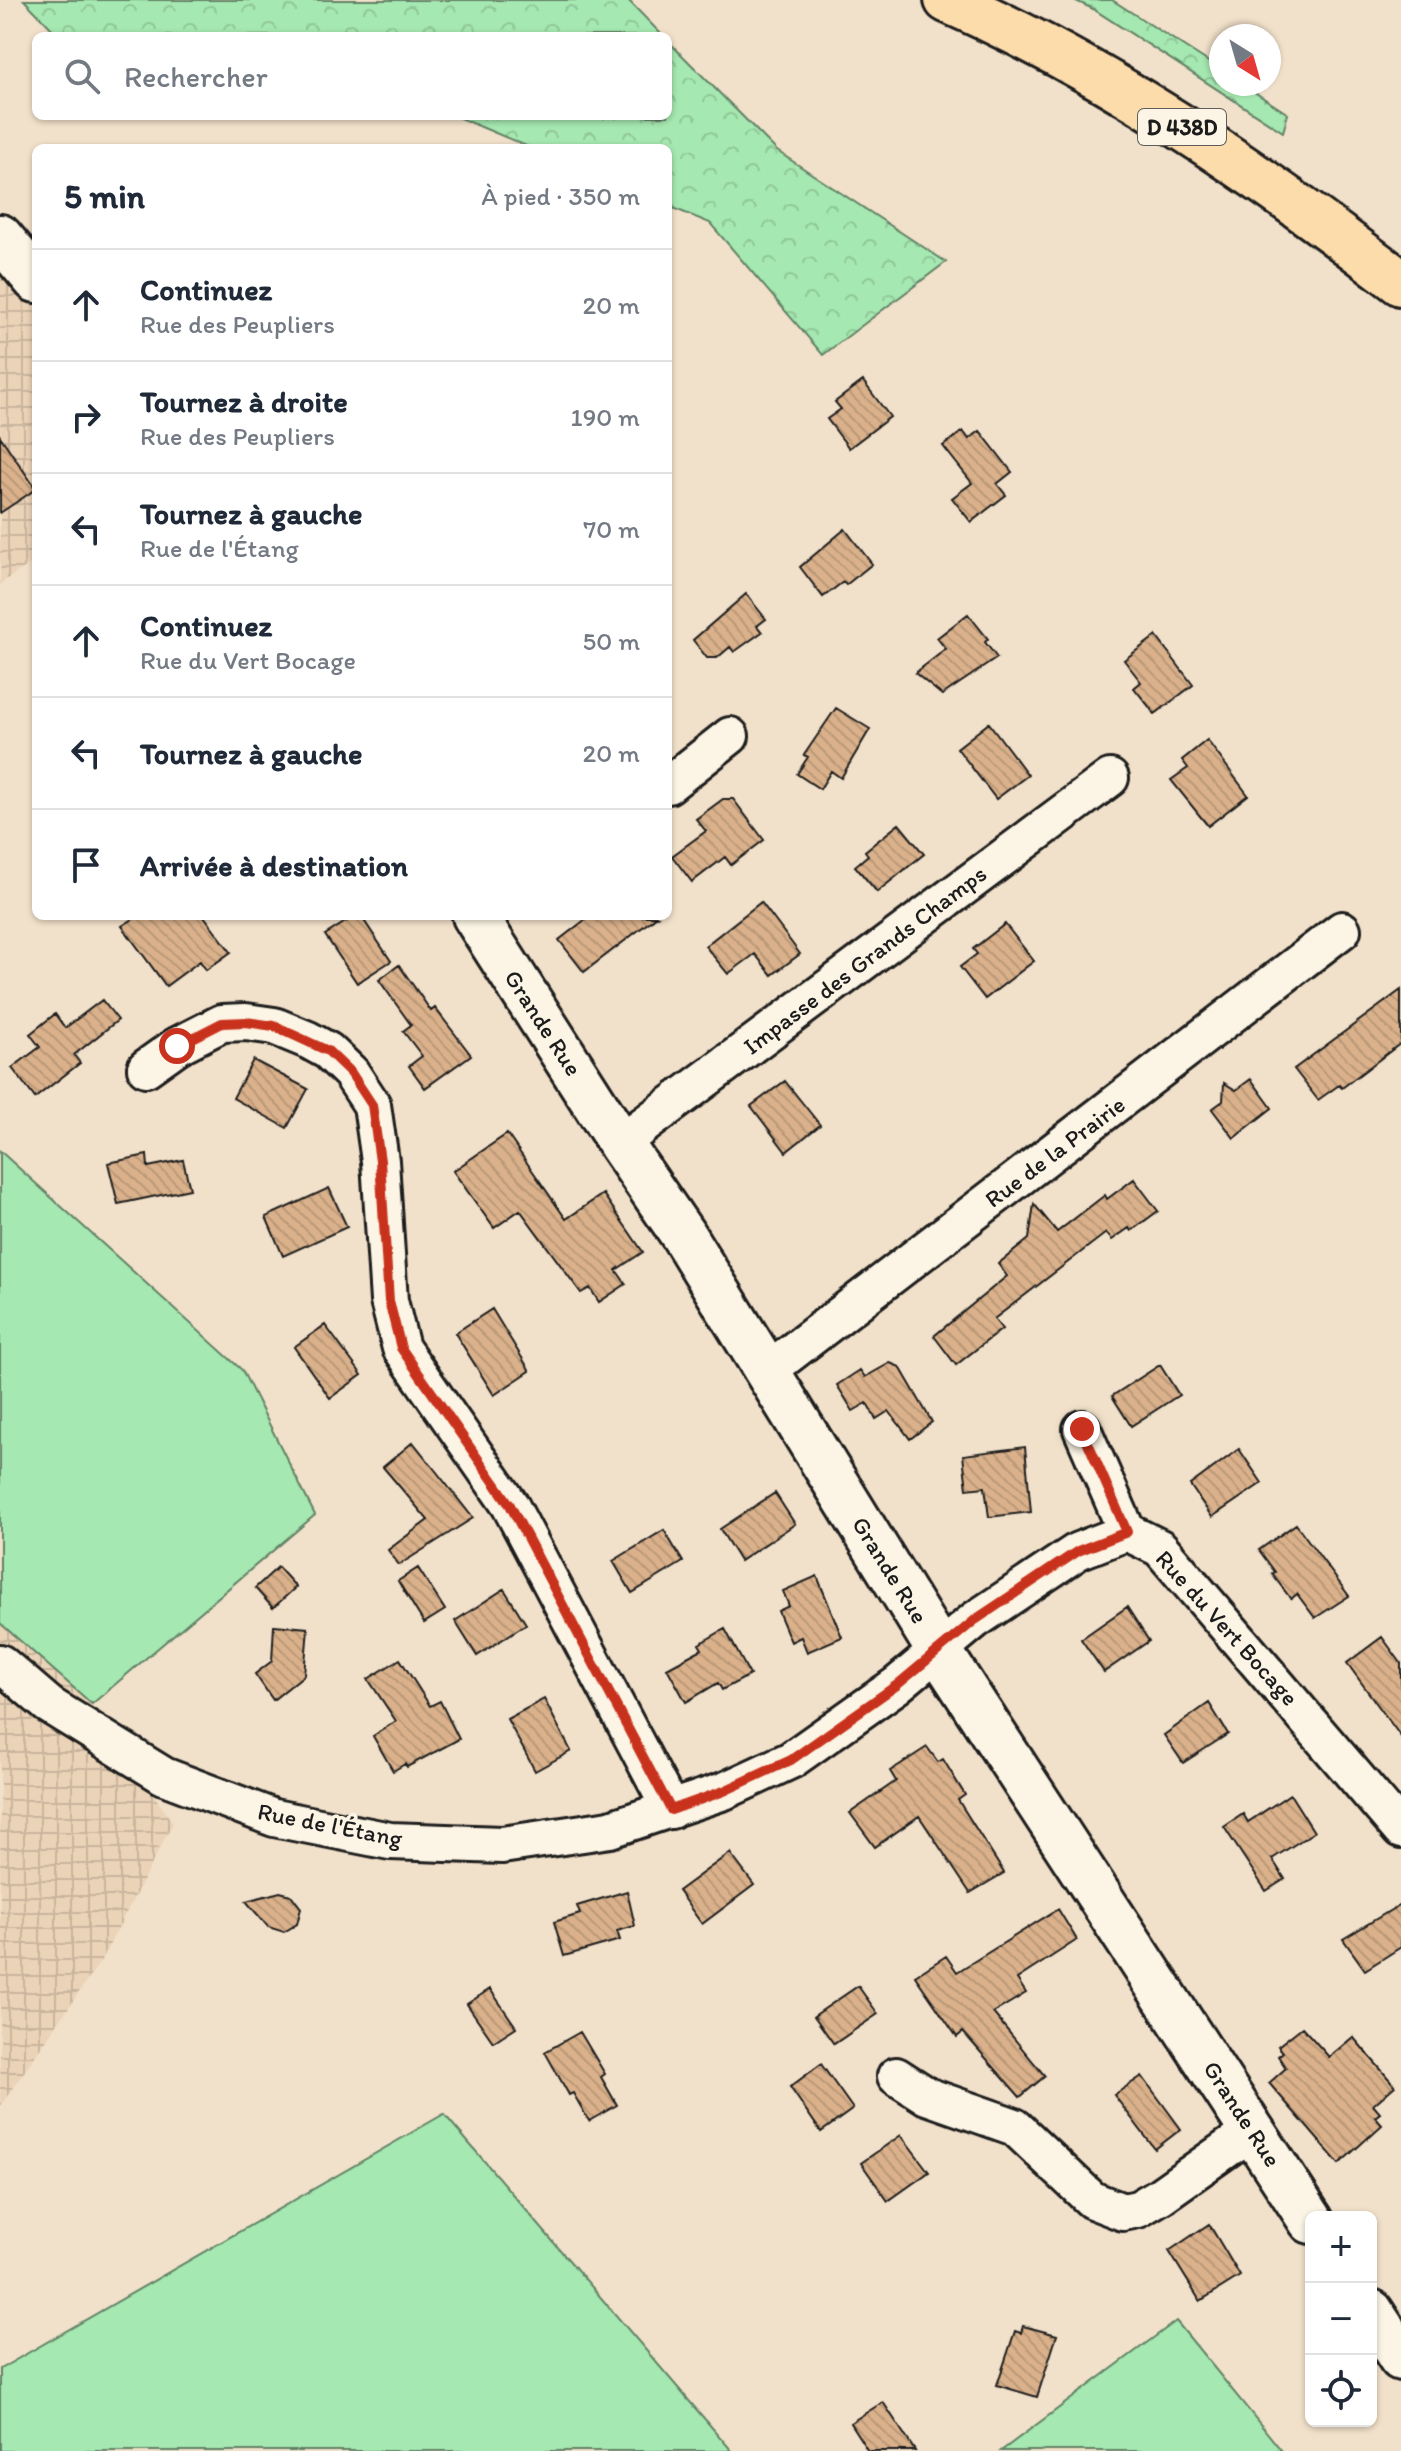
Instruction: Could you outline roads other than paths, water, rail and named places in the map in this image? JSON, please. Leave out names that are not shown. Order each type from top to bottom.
[{"type":"main road","name":"D 438D","points":[[947,0],[1011,28],[1152,107],[1297,203],[1401,283]]},
{"type":"street","points":[[0,237],[32,275]]},
{"type":"street","points":[[672,782],[730,736]]},
{"type":"street","name":"Impasse des Grands Champs","points":[[620,1143],[1110,778]]},
{"type":"street","name":"Grande Rue","points":[[486,920],[620,1143],[683,1235],[938,1649],[1305,2212]]},
{"type":"street","name":"Rue de la Prairie","points":[[766,1372],[1342,930]]},
{"type":"street","points":[[146,1068],[177,1046],[222,1023],[246,1022],[274,1026],[308,1040],[328,1051],[351,1073],[372,1105],[380,1161],[389,1301],[401,1348],[510,1505],[671,1810]]},
{"type":"street","points":[[938,1649],[975,1620],[1078,1551],[1127,1532],[1082,1429]]},
{"type":"street","name":"Rue du Vert Bocage","points":[[1127,1532],[1160,1548],[1401,1830]]},
{"type":"street","name":"Rue de l'Étang","points":[[0,1663],[49,1705],[164,1776],[274,1818],[390,1841],[502,1845],[610,1829],[724,1791],[791,1760],[897,1685],[938,1649]]},
{"type":"street","points":[[896,2076],[927,2096],[1015,2127],[1092,2200],[1123,2212],[1138,2209],[1160,2196],[1252,2131]]},
{"type":"street","points":[[1377,2321],[1401,2358]]}]
